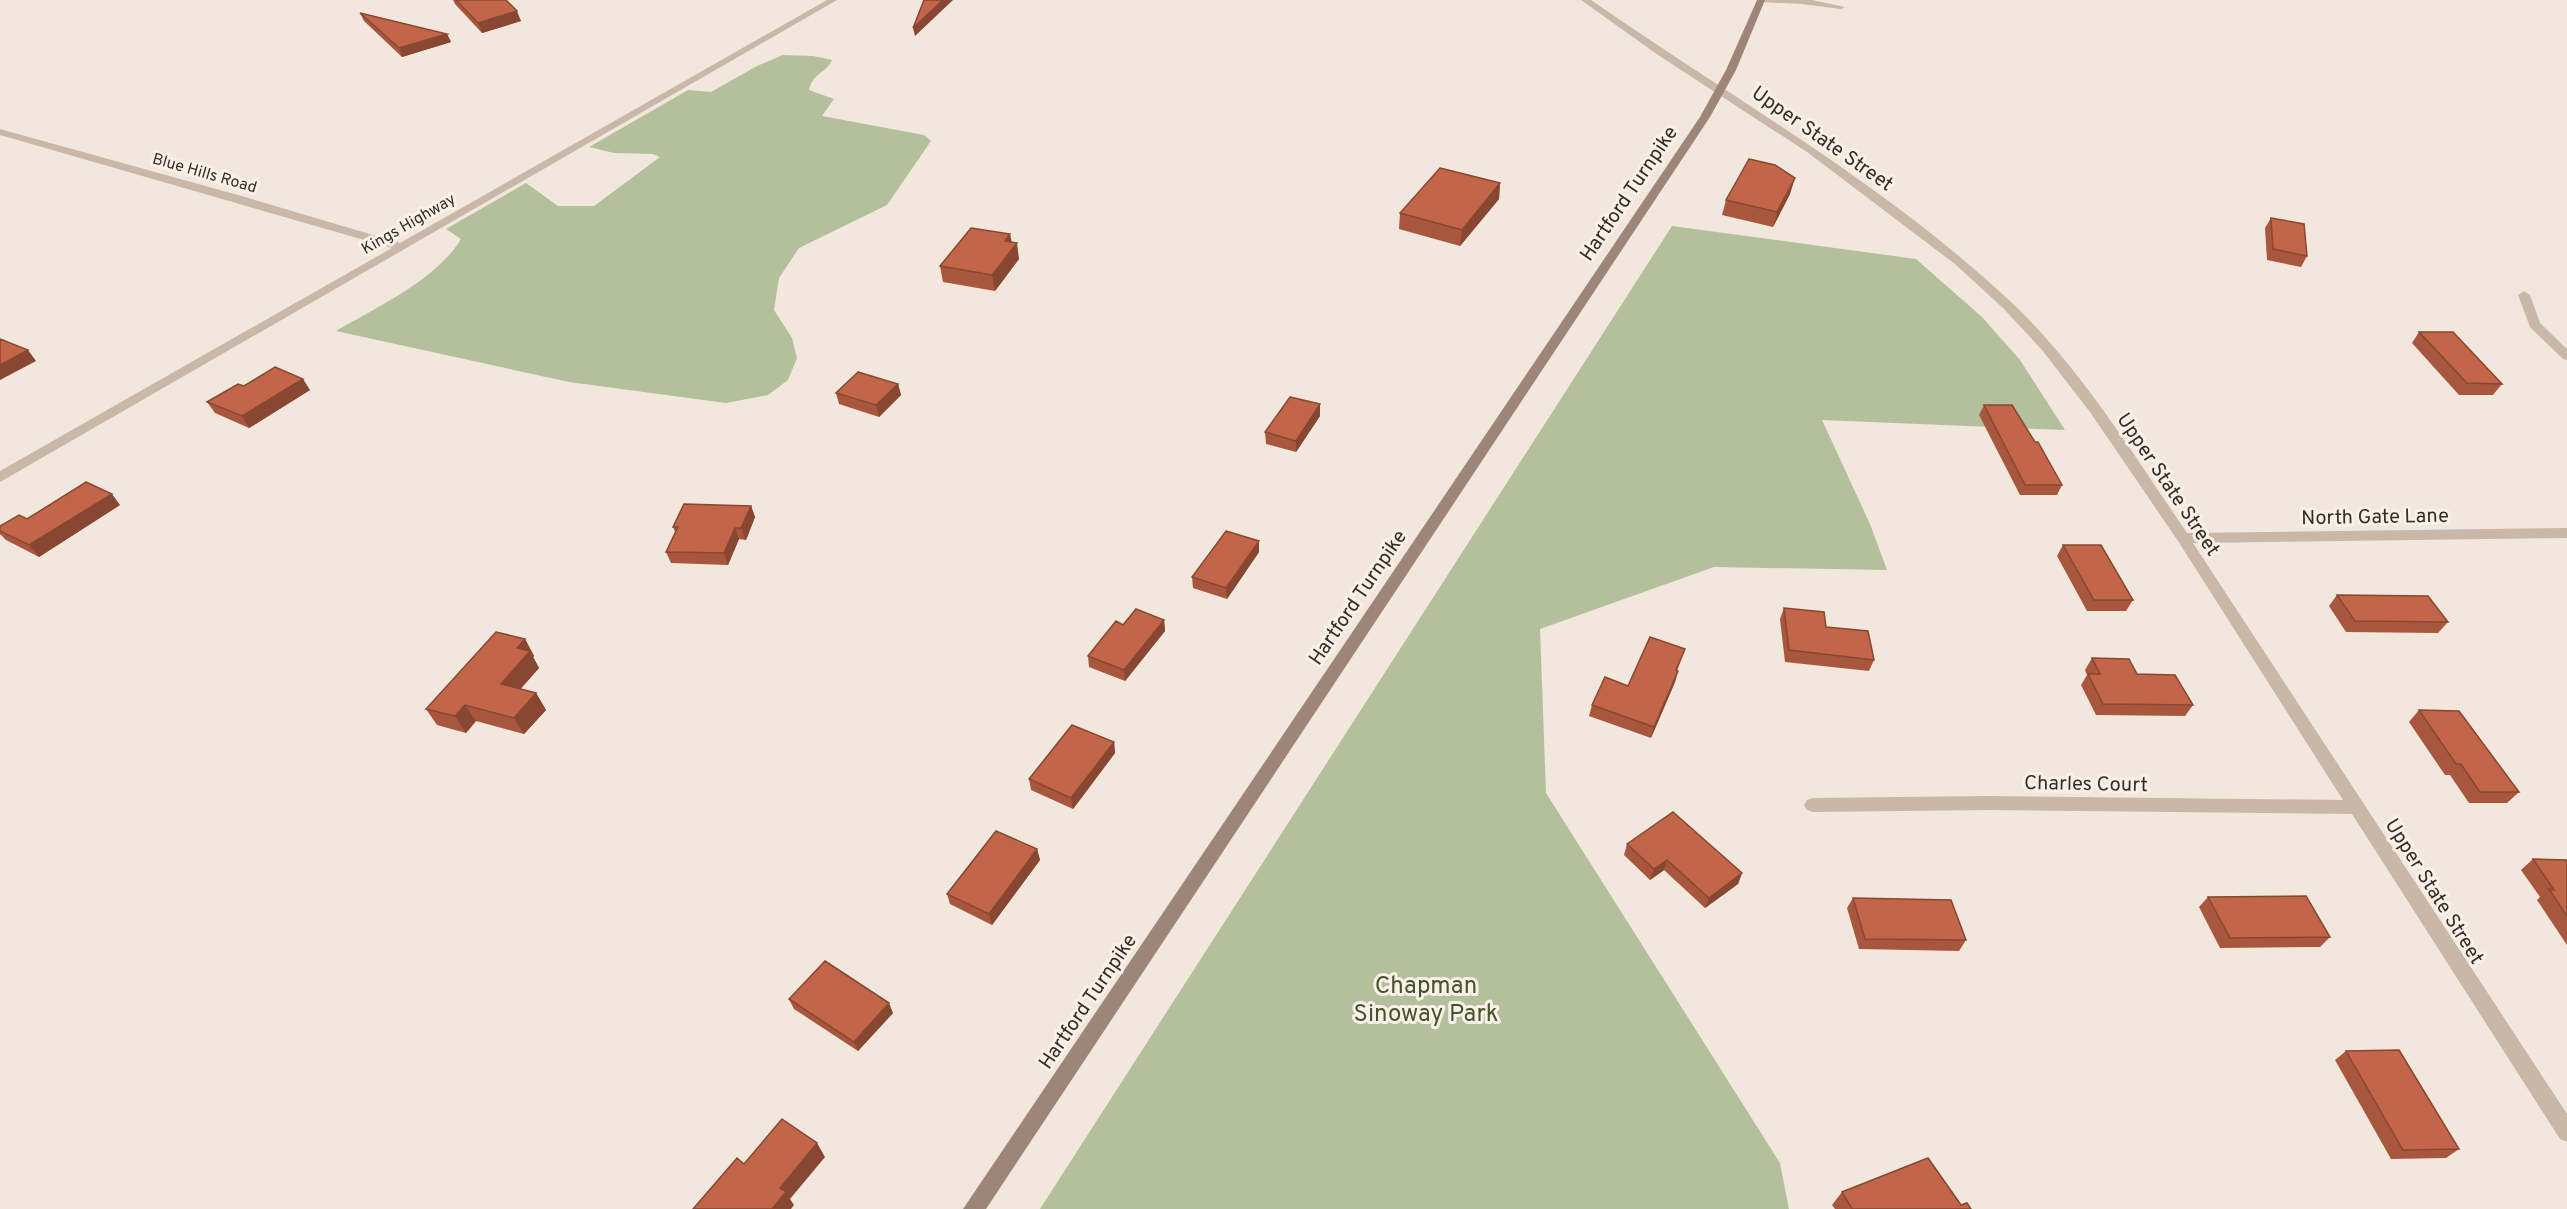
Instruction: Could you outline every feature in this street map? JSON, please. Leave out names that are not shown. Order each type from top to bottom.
[{"type":"main road","name":"Hartford Turnpike","points":[[974,1209],[1720,92],[1761,0]]},
{"type":"street","name":"Kings Highway","points":[[0,477],[399,246],[833,0]]},
{"type":"street","name":"Upper State Street","points":[[1585,0],[1720,92],[1811,150],[1878,200],[1959,262],[2008,306],[2046,347],[2077,385],[2183,538],[2567,1132]]},
{"type":"street","name":"Blue Hills Road","points":[[0,132],[399,246]]},
{"type":"street","points":[[2524,296],[2534,324],[2567,357]]},
{"type":"street","name":"North Gate Lane","points":[[2183,538],[2567,533]]},
{"type":"street","name":"Charles Court","points":[[1813,805],[1989,803],[2358,807]]},
{"type":"lane","points":[[1761,0],[1806,1],[1841,8]]},
{"type":"green space","points":[[783,55],[813,56],[832,60],[814,79],[809,90],[834,99],[822,116],[924,135],[931,141],[887,205],[799,248],[779,278],[774,310],[792,338],[797,358],[788,380],[768,395],[726,403],[569,382],[336,331],[387,302],[437,267],[461,239],[446,229],[526,183],[558,206],[594,206],[660,157],[653,154],[614,153],[589,147],[688,90],[711,92],[757,66]]},
{"type":"green space","name":"Chapman Sinoway Park","points":[[1672,226],[1916,259],[1982,317],[2020,360],[2065,430],[1822,420],[1870,524],[1887,570],[1714,567],[1540,629],[1546,793],[1780,1163],[1789,1209],[1040,1209]]},
{"type":"building","points":[[456,0],[506,0],[517,11],[478,23]]},
{"type":"building","points":[[924,0],[943,0],[913,28]]},
{"type":"building","points":[[360,13],[447,34],[399,48]]},
{"type":"building","points":[[1749,159],[1775,165],[1795,178],[1777,212],[1726,200]]},
{"type":"building","points":[[1440,168],[1500,183],[1462,230],[1400,213]]},
{"type":"building","points":[[2271,218],[2304,224],[2307,256],[2273,249]]},
{"type":"building","points":[[971,228],[1010,234],[1005,241],[1017,243],[992,275],[940,266]]},
{"type":"building","points":[[2419,332],[2453,332],[2502,384],[2467,383]]},
{"type":"building","points":[[0,339],[28,350],[0,365]]},
{"type":"building","points":[[275,367],[303,379],[242,416],[207,402],[238,384],[244,386]]},
{"type":"building","points":[[858,372],[898,384],[876,405],[836,393]]},
{"type":"building","points":[[1290,397],[1320,404],[1296,441],[1265,432]]},
{"type":"building","points":[[1984,405],[2012,405],[2035,442],[2038,442],[2062,485],[2025,485]]},
{"type":"building","points":[[86,482],[112,494],[29,545],[0,531],[0,526],[19,515],[27,519]]},
{"type":"building","points":[[684,504],[751,506],[741,528],[735,528],[724,553],[666,552],[678,527],[673,527]]},
{"type":"building","points":[[1226,531],[1259,541],[1226,588],[1192,577]]},
{"type":"building","points":[[2063,545],[2101,545],[2133,600],[2094,600]]},
{"type":"building","points":[[2337,595],[2428,596],[2448,622],[2355,621]]},
{"type":"building","points":[[1784,608],[1824,612],[1826,627],[1868,631],[1874,660],[1789,650]]},
{"type":"building","points":[[1136,609],[1164,620],[1124,670],[1088,656],[1116,621],[1123,625]]},
{"type":"building","points":[[496,632],[525,639],[517,648],[530,651],[501,684],[536,693],[514,718],[465,705],[455,716],[426,709]]},
{"type":"building","points":[[1650,637],[1685,649],[1654,727],[1592,705],[1605,677],[1628,686]]},
{"type":"building","points":[[2092,658],[2129,659],[2137,674],[2175,675],[2193,705],[2103,704],[2088,674],[2100,674]]},
{"type":"building","points":[[2419,710],[2459,711],[2519,792],[2480,792],[2461,764],[2456,764]]},
{"type":"building","points":[[1072,725],[1114,742],[1071,798],[1029,779]]},
{"type":"building","points":[[1673,812],[1742,873],[1709,898],[1667,860],[1654,869],[1627,844]]},
{"type":"building","points":[[996,831],[1037,849],[989,914],[947,894]]},
{"type":"building","points":[[2533,859],[2567,860],[2567,916],[2549,889],[2554,890]]},
{"type":"building","points":[[2306,896],[2330,937],[2230,938],[2208,897]]},
{"type":"building","points":[[1853,898],[1951,900],[1966,940],[1865,939]]},
{"type":"building","points":[[825,961],[889,1003],[854,1042],[789,999]]},
{"type":"building","points":[[2399,1050],[2459,1149],[2403,1150],[2346,1051]]},
{"type":"building","points":[[782,1119],[817,1143],[780,1188],[786,1192],[772,1209],[693,1209],[737,1158],[744,1164]]},
{"type":"building","points":[[1928,1158],[1961,1205],[1967,1203],[1971,1209],[1852,1209],[1842,1192]]}]
